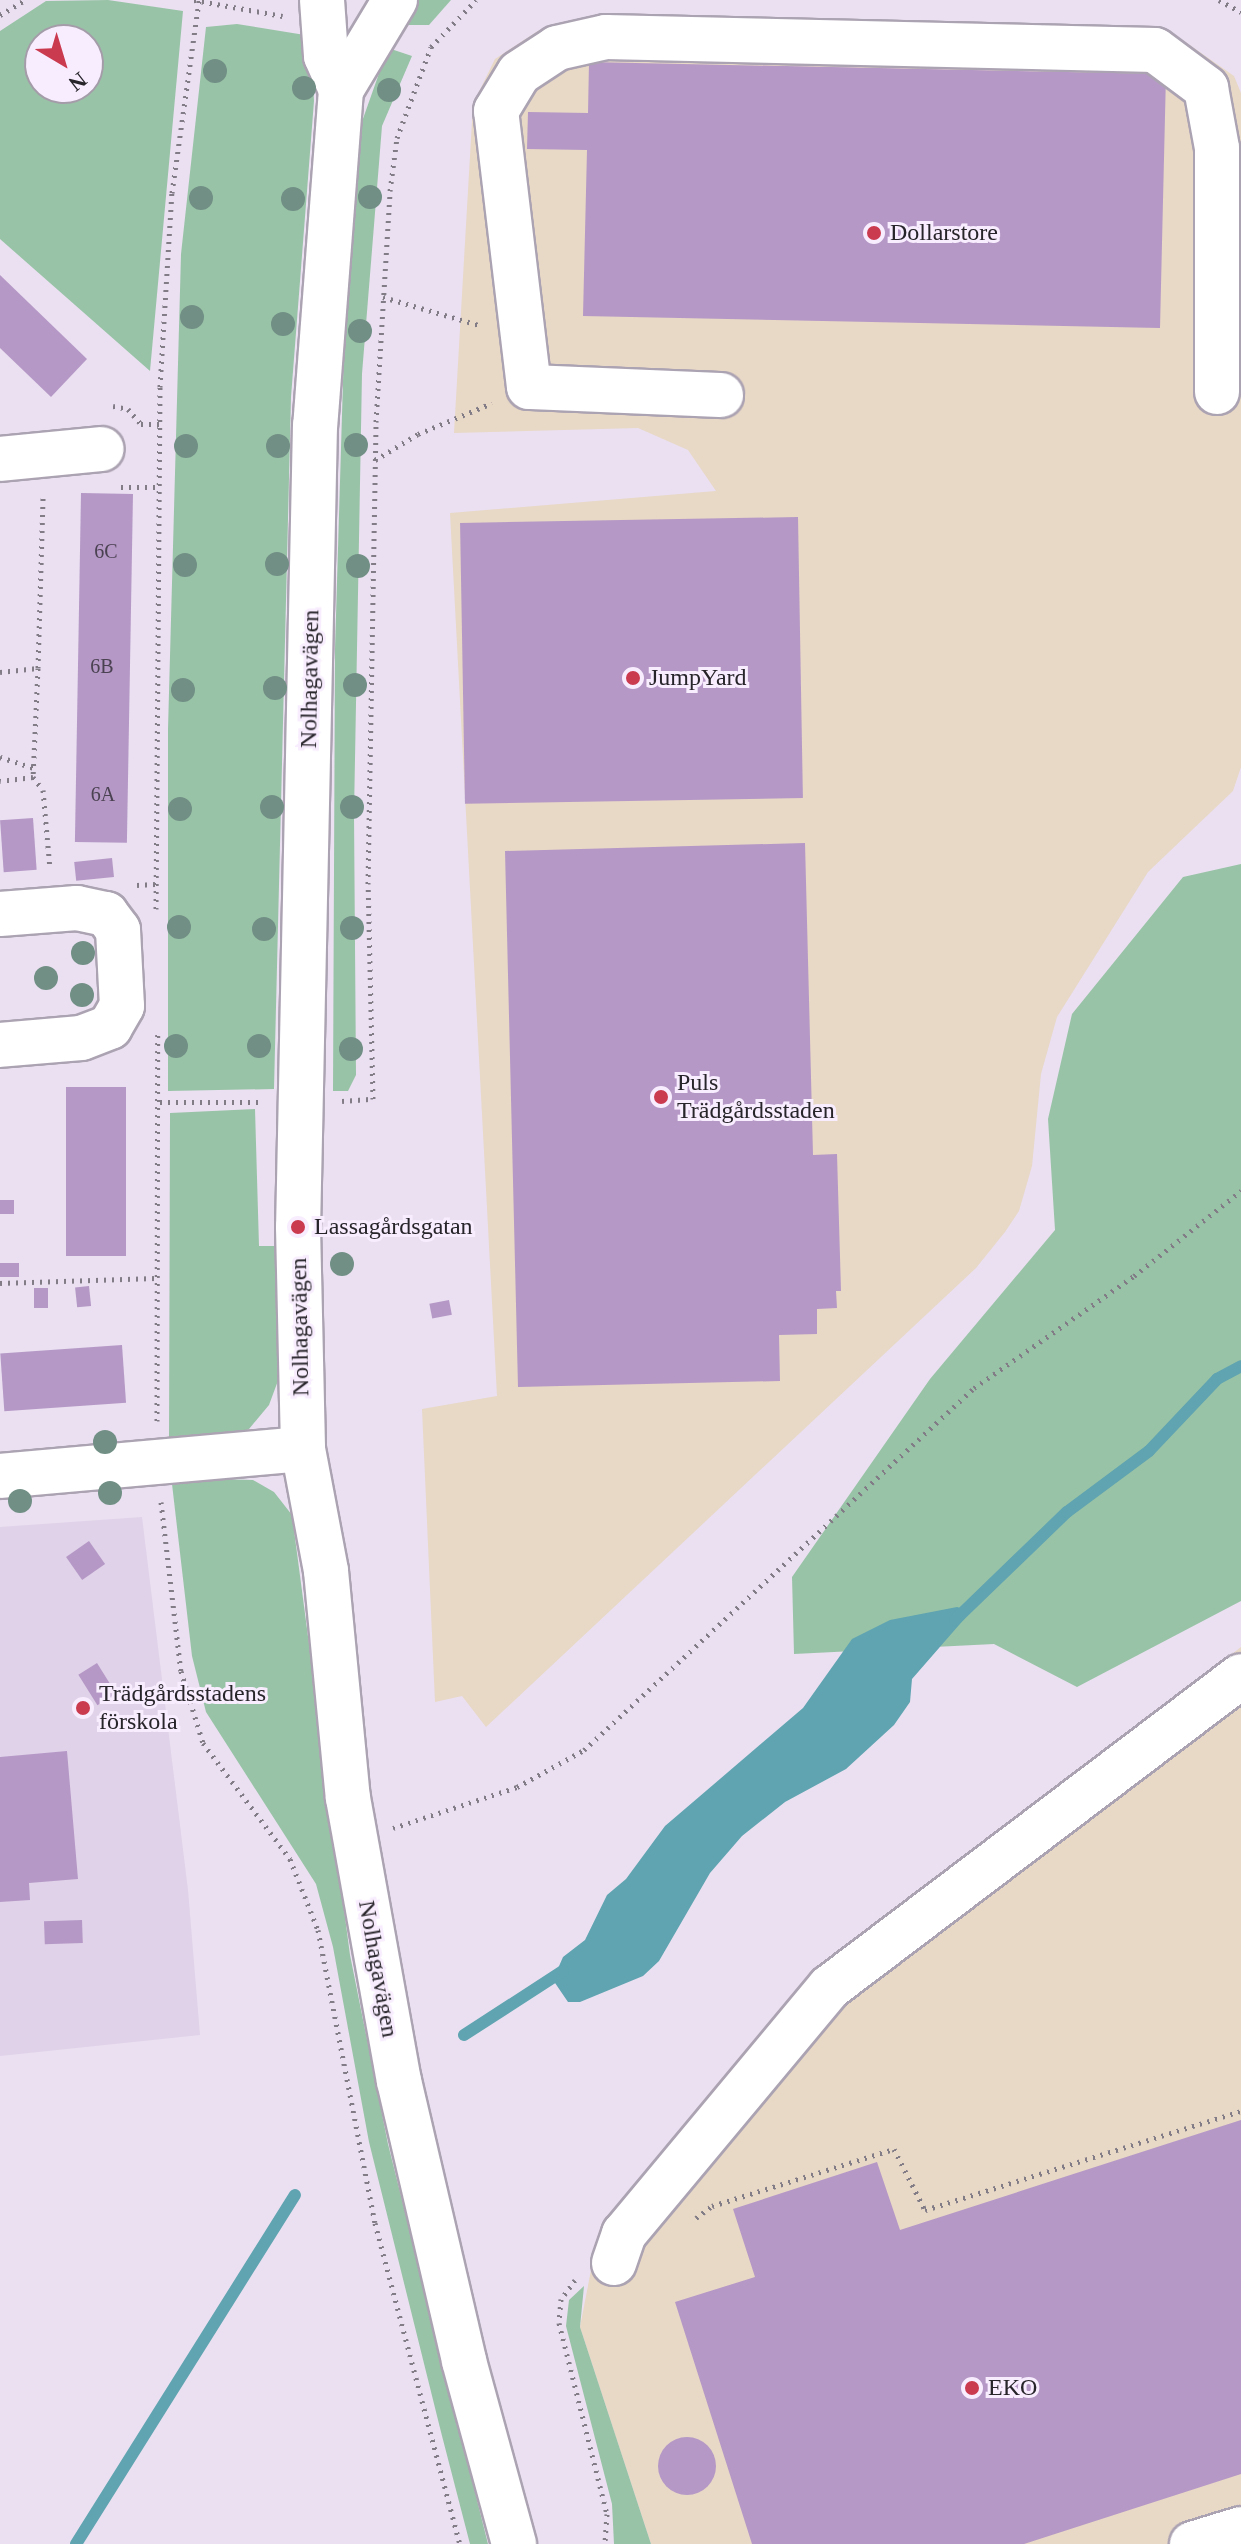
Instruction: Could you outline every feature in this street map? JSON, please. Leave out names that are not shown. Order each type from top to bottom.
[{"type":"street","name":"Nolhagavägen","points":[[395,0],[341,90],[315,425],[298,1227],[303,1449],[326,1571],[355,1841],[399,2081],[464,2361],[514,2544]]},
{"type":"street","name":"Nolhagavägen","points":[[307,9],[341,90]]},
{"type":"street","points":[[721,395],[529,387],[496,111],[519,73],[557,48],[606,37],[1155,50],[1206,88],[1217,148],[1217,392]]},
{"type":"street","points":[[0,459],[102,449]]},
{"type":"street","points":[[0,914],[77,908],[106,914],[118,930],[122,1006],[110,1027],[81,1038],[0,1045]]},
{"type":"street","points":[[0,1476],[303,1449]]},
{"type":"street","points":[[601,2268],[624,2234],[830,1987],[1241,1676]]},
{"type":"street","points":[[1192,2544],[1241,2529]]},
{"type":"path","points":[[0,15],[25,0]]},
{"type":"path","points":[[156,914],[160,387],[172,193],[197,0],[307,9]]},
{"type":"path","points":[[160,1102],[373,1099],[368,884],[375,460],[383,297],[395,151],[409,98],[431,47],[476,0]]},
{"type":"path","points":[[1219,0],[1241,12]]},
{"type":"path","points":[[383,297],[523,338]]},
{"type":"path","points":[[375,460],[418,434],[529,387]]},
{"type":"path","points":[[43,489],[33,777],[43,790],[51,877]]},
{"type":"path","points":[[0,672],[38,668]]},
{"type":"path","points":[[0,757],[33,768]]},
{"type":"path","points":[[0,781],[33,777]]},
{"type":"path","points":[[158,1019],[158,1464],[181,1671],[203,1743],[290,1859],[318,1930],[375,2223],[460,2544]]},
{"type":"path","points":[[355,1841],[517,1787],[584,1750],[974,1388],[1134,1276],[1241,1191]]},
{"type":"path","points":[[0,1283],[156,1278]]},
{"type":"path","points":[[690,2222],[712,2206],[894,2149],[925,2210],[1241,2111]]},
{"type":"path","points":[[601,2268],[561,2299],[559,2323],[607,2514],[605,2544]]},
{"type":"shaded area","points":[[592,16],[1171,32],[1234,76],[1241,93],[1241,767],[1233,791],[1148,872],[1057,1017],[1041,1074],[1032,1166],[1019,1211],[1005,1232],[976,1268],[486,1727],[462,1696],[435,1702],[422,1409],[497,1396],[450,513],[716,491],[688,450],[638,428],[454,433],[473,104],[495,59],[538,31]]},
{"type":"shaded area","name":"Trädgårdsstadens förskola","points":[[142,1517],[188,1890],[200,2035],[0,2056],[0,1527]]},
{"type":"shaded area","points":[[1241,1647],[1241,2544],[651,2544],[580,2327],[597,2239],[819,1975]]},
{"type":"green space","points":[[108,0],[183,11],[150,371],[0,239],[0,31],[46,1]]},
{"type":"green space","points":[[417,0],[451,0],[429,25],[402,25]]},
{"type":"green space","points":[[237,24],[311,36],[314,101],[291,397],[274,1089],[168,1091],[168,729],[181,254],[206,27]]},
{"type":"green space","points":[[388,48],[412,56],[382,126],[362,374],[354,814],[356,1075],[348,1091],[333,1091],[335,649],[347,247],[359,130]]},
{"type":"green space","points":[[1241,864],[1241,1601],[1077,1687],[994,1644],[794,1654],[792,1577],[930,1379],[1055,1230],[1048,1119],[1072,1014],[1183,877]]},
{"type":"green space","points":[[255,1109],[259,1246],[276,1246],[279,1378],[269,1405],[249,1429],[222,1440],[169,1443],[170,1113]]},
{"type":"green space","points":[[217,1479],[253,1480],[274,1492],[292,1515],[350,1955],[388,2144],[488,2544],[470,2544],[369,2142],[333,1947],[316,1884],[206,1712],[192,1656],[172,1484]]},
{"type":"green space","points":[[584,2286],[580,2327],[651,2544],[614,2544],[612,2504],[566,2326],[569,2300]]},
{"type":"water","points":[[957,1607],[967,1610],[966,1617],[912,1679],[910,1702],[894,1725],[846,1769],[785,1802],[742,1836],[710,1873],[659,1961],[643,1976],[580,2002],[568,2002],[553,1980],[563,1957],[585,1940],[607,1895],[626,1879],[665,1826],[803,1708],[852,1639],[890,1620]]},
{"type":"building","name":"Dollarstore","points":[[589,62],[1166,74],[1160,328],[583,316],[587,150],[527,149],[528,112],[588,113]]},
{"type":"building","points":[[0,275],[87,359],[51,397],[0,348]]},
{"type":"building","points":[[81,493],[133,494],[127,843],[75,842]]},
{"type":"building","name":"JumpYard","points":[[798,517],[803,798],[465,804],[460,523]]},
{"type":"building","points":[[33,818],[37,870],[4,872],[0,820]]},
{"type":"building","name":"Puls Trädgårdsstaden","points":[[805,843],[813,1155],[837,1154],[841,1291],[836,1291],[837,1308],[817,1309],[817,1334],[779,1335],[780,1381],[518,1387],[505,851]]},
{"type":"building","points":[[112,858],[114,877],[76,881],[74,862]]},
{"type":"building","points":[[66,1087],[126,1087],[126,1256],[66,1256]]},
{"type":"building","points":[[0,1200],[14,1200],[14,1214],[0,1214]]},
{"type":"building","points":[[0,1263],[19,1263],[19,1277],[0,1277]]},
{"type":"building","points":[[89,1286],[91,1306],[77,1307],[75,1287]]},
{"type":"building","points":[[34,1288],[48,1288],[48,1308],[34,1308]]},
{"type":"building","points":[[449,1300],[452,1315],[432,1319],[429,1304]]},
{"type":"building","points":[[122,1345],[126,1403],[4,1411],[0,1354]]},
{"type":"building","points":[[89,1541],[105,1564],[82,1580],[66,1557]]},
{"type":"building","points":[[97,1663],[116,1694],[97,1705],[78,1675]]},
{"type":"building","points":[[67,1751],[78,1879],[29,1883],[30,1900],[0,1902],[0,1757]]},
{"type":"building","points":[[82,1920],[83,1943],[45,1944],[44,1921]]},
{"type":"building","name":"EKO","points":[[1241,2120],[1241,2474],[1024,2544],[752,2544],[675,2302],[755,2277],[733,2209],[877,2162],[900,2230]]},
{"type":"building","points":[[687,2437],[708,2445],[716,2466],[708,2487],[687,2495],[666,2487],[658,2466],[666,2445]]},
{"type":"waterway","points":[[955,1620],[1067,1512],[1149,1451],[1217,1379],[1241,1366]]},
{"type":"waterway","points":[[464,2035],[563,1971]]},
{"type":"waterway","points":[[76,2544],[295,2195]]},
{"type":"place","name":"Dollarstore","points":[[874,233]]},
{"type":"place","name":"JumpYard","points":[[633,678]]},
{"type":"place","name":"Puls Trädgårdsstaden","points":[[661,1097]]},
{"type":"place","name":"Lassagårdsgatan","points":[[298,1227]]},
{"type":"place","name":"Trädgårdsstadens förskola","points":[[83,1708]]},
{"type":"place","name":"EKO","points":[[972,2388]]}]
